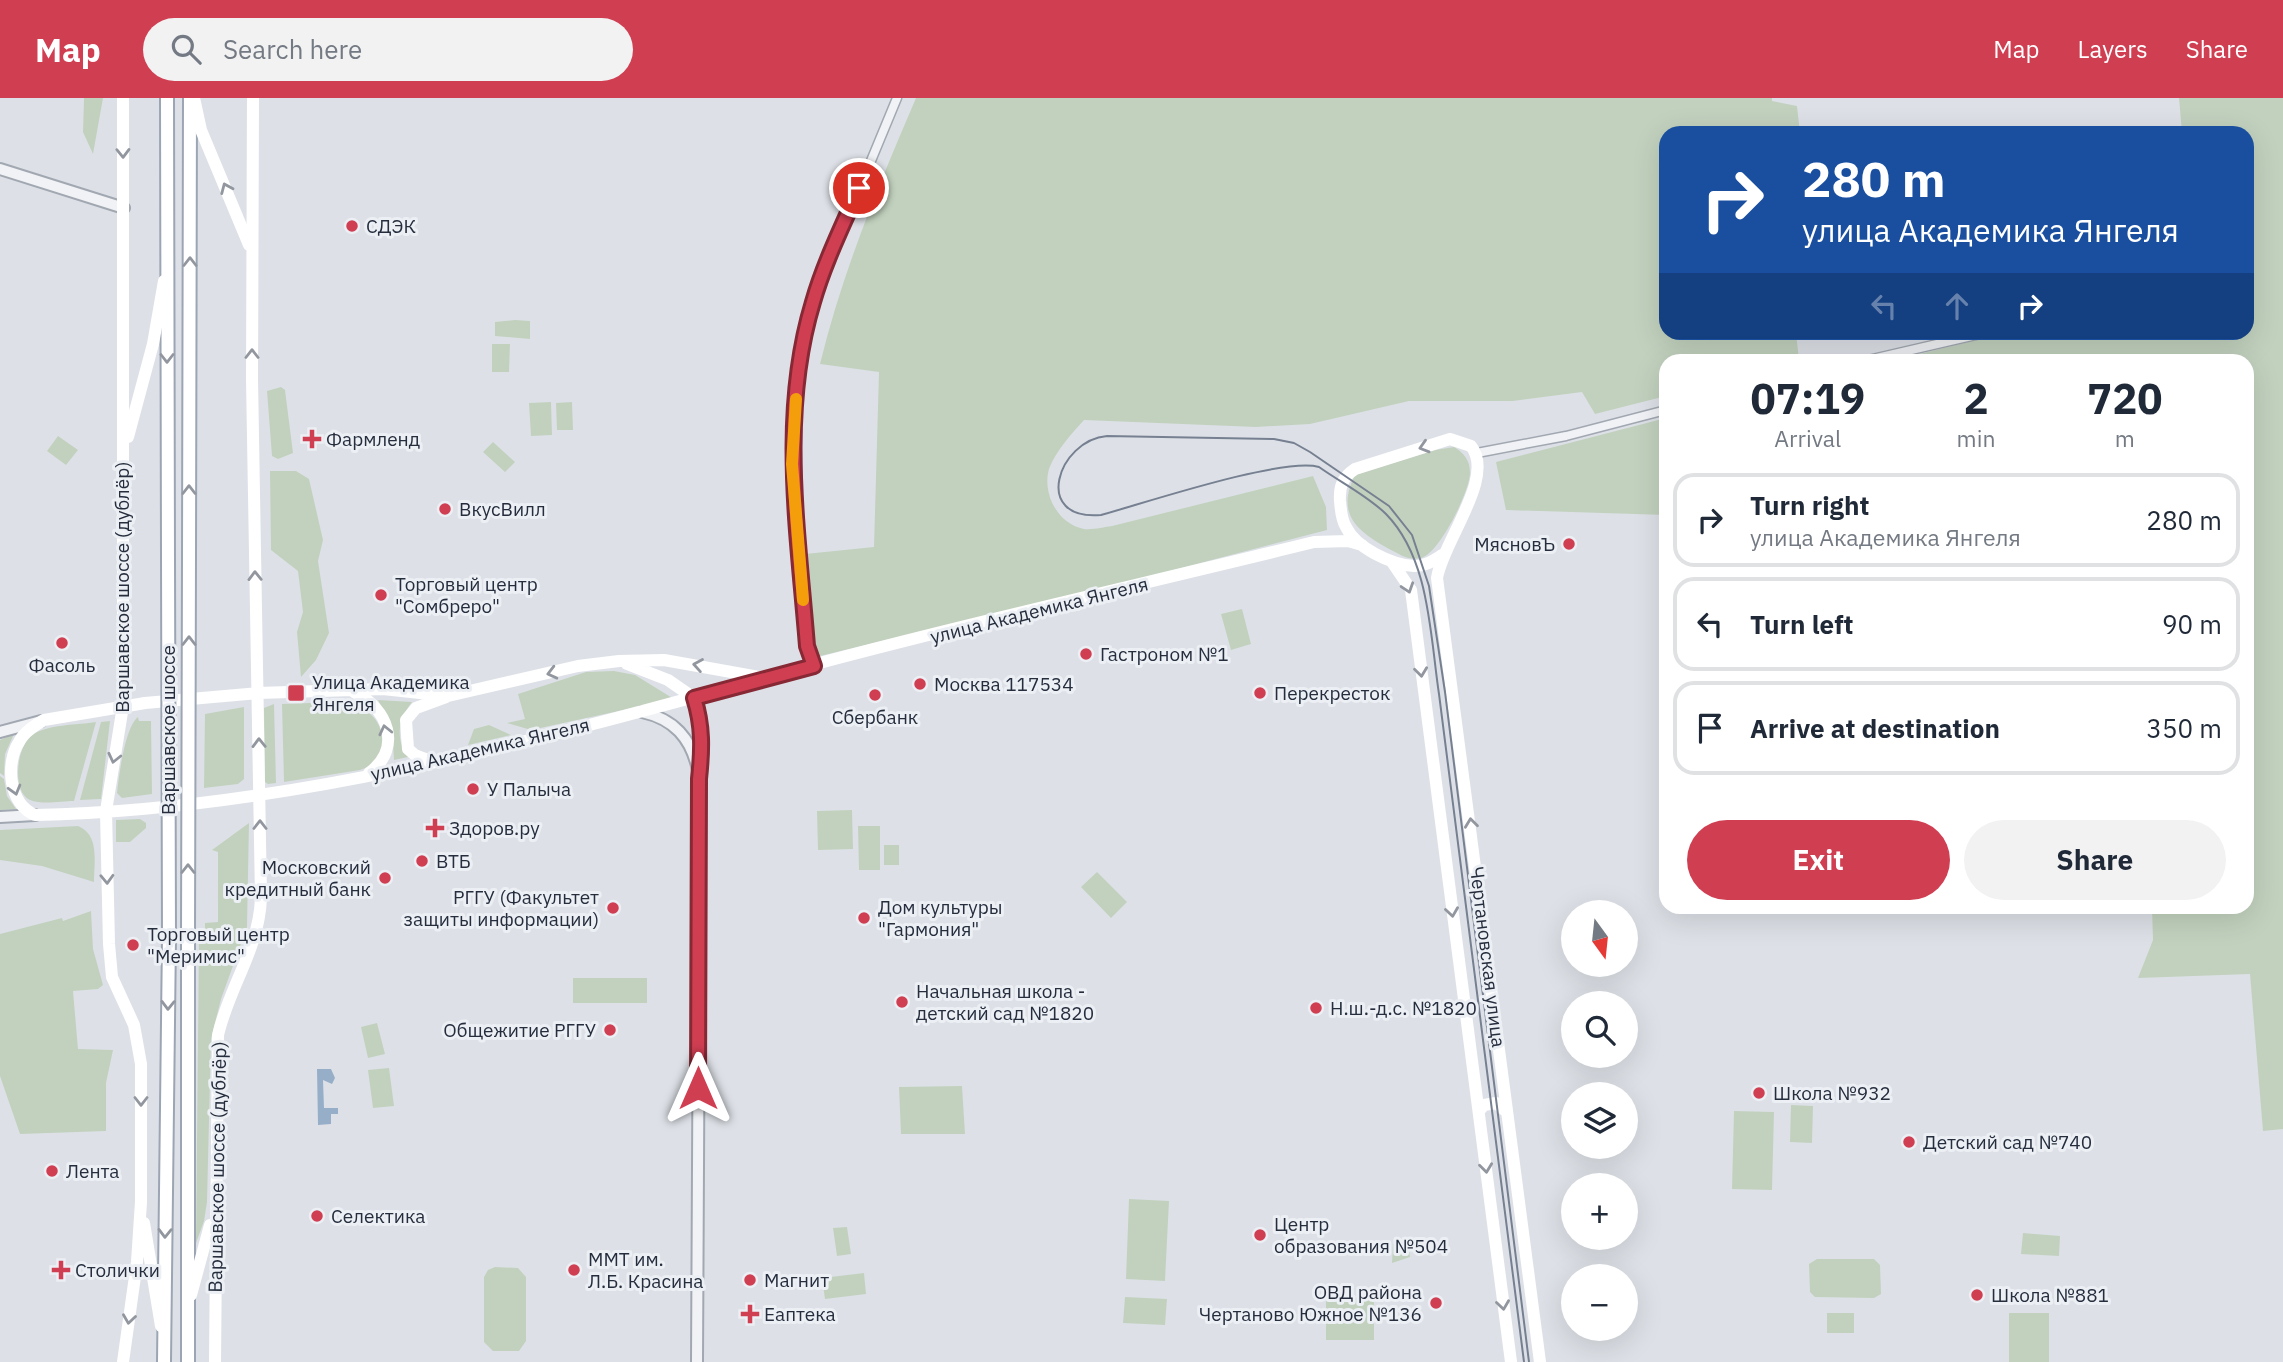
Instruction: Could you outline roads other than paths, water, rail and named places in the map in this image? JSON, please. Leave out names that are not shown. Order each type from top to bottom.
[{"type":"main road","name":"Варшавское шоссе (дублёр)","points":[[122,1362],[137,1262],[141,1202],[141,1064],[137,1036],[112,978],[107,811],[123,706],[123,98]]},
{"type":"main road","points":[[192,98],[201,130],[252,251]]},
{"type":"main road","name":"Варшавское шоссе","points":[[188,1362],[192,98]]},
{"type":"main road","name":"Варшавское шоссе (дублёр)","points":[[215,1362],[218,1035],[223,1012],[250,954],[259,925],[260,793],[252,251],[253,98]]},
{"type":"main road","name":"Варшавское шоссе","points":[[164,1362],[169,937],[166,102]]},
{"type":"main road","points":[[122,461],[153,344],[167,266]]},
{"type":"main road","points":[[1314,542],[1331,534],[1336,527],[1345,476],[1354,468],[1450,439],[1463,440],[1477,453]]},
{"type":"main road","name":"Чертановская улица","points":[[1477,453],[1480,462],[1477,480],[1444,554],[1437,578],[1540,1362]]},
{"type":"main road","name":"Чертановская улица","points":[[1340,495],[1346,528],[1362,545],[1392,562],[1411,590],[1511,1362]]},
{"type":"main road","name":"улица Академика Янгеля","points":[[35,815],[192,803],[366,776],[642,712],[765,678],[1314,542],[1348,541],[1362,545]]},
{"type":"main road","points":[[1392,562],[1415,566],[1444,554]]},
{"type":"main road","name":"улица Академика Янгеля","points":[[44,720],[123,706],[258,693],[383,690],[448,696],[578,666],[619,661],[664,660],[765,678]]},
{"type":"main road","points":[[619,661],[660,676],[694,698]]},
{"type":"main road","points":[[351,690],[366,697],[378,709],[388,739],[383,761],[366,776]]},
{"type":"main road","points":[[432,761],[415,755],[408,749],[406,720],[416,708],[448,696]]},
{"type":"main road","points":[[35,815],[22,807],[16,797],[12,774],[13,756],[23,735],[44,720]]},
{"type":"main road","points":[[1479,1111],[1484,1105],[1496,1103],[1503,1106],[1507,1112]]},
{"type":"main road","points":[[188,1306],[215,1197]]},
{"type":"main road","points":[[141,1202],[164,1341]]},
{"type":"street","points":[[814,666],[807,646],[792,464],[801,358],[813,300],[897,98]]},
{"type":"street","points":[[0,169],[124,208]]},
{"type":"street","points":[[1895,354],[1955,340]]},
{"type":"street","points":[[1477,453],[1566,436],[1659,412]]},
{"type":"street","points":[[694,698],[702,731],[699,779],[697,1362]]},
{"type":"street","points":[[642,712],[659,716],[678,729],[689,743],[699,779]]},
{"type":"street","points":[[0,733],[44,720]]},
{"type":"street","points":[[0,817],[35,815]]},
{"type":"water","points":[[317,1069],[331,1069],[335,1078],[332,1084],[323,1080],[324,1108],[338,1108],[338,1114],[331,1114],[331,1124],[318,1125]]},
{"type":"tram line","points":[[1524,1362],[1430,623],[1420,575],[1412,553],[1401,532],[1379,507],[1319,467],[1276,469],[1213,483],[1101,515],[1079,513],[1066,506],[1059,494],[1059,479],[1065,464],[1076,451],[1090,441],[1107,436],[1274,439],[1294,443],[1389,506],[1412,535],[1429,586],[1445,692],[1529,1362]]},
{"type":"place","name":"СДЭК","points":[[352,226]]},
{"type":"place","name":"Фармленд","points":[[312,439]]},
{"type":"place","name":"ВкусВилл","points":[[445,509]]},
{"type":"place","name":"МясновЪ","points":[[1569,544]]},
{"type":"place","name":"Торговый центр \"Сомбреро\"","points":[[381,595]]},
{"type":"place","name":"Фасоль","points":[[62,643]]},
{"type":"place","name":"Гастроном №1","points":[[1086,654]]},
{"type":"place","name":"Москва 117534","points":[[920,684]]},
{"type":"place","name":"Улица Академика Янгеля","points":[[296,693]]},
{"type":"place","name":"Перекресток","points":[[1260,693]]},
{"type":"place","name":"Сбербанк","points":[[875,695]]},
{"type":"place","name":"У Палыча","points":[[473,789]]},
{"type":"place","name":"Здоров.ру","points":[[435,828]]},
{"type":"place","name":"ВТБ","points":[[422,861]]},
{"type":"place","name":"Московский кредитный банк","points":[[385,878]]},
{"type":"place","name":"РГГУ (Факультет защиты информации)","points":[[613,908]]},
{"type":"place","name":"Дом культуры \"Гармония\"","points":[[864,918]]},
{"type":"place","name":"Торговый центр \"Меримис\"","points":[[133,945]]},
{"type":"place","name":"Начальная школа - детский сад №1820","points":[[902,1002]]},
{"type":"place","name":"Н.ш.-д.с. №1820","points":[[1316,1008]]},
{"type":"place","name":"Общежитие РГГУ","points":[[610,1030]]},
{"type":"place","name":"Школа №932","points":[[1759,1093]]},
{"type":"place","name":"Детский сад №740","points":[[1909,1142]]},
{"type":"place","name":"Лента","points":[[52,1171]]},
{"type":"place","name":"Селектика","points":[[317,1216]]},
{"type":"place","name":"Центр образования №504","points":[[1260,1235]]},
{"type":"place","name":"Столички","points":[[61,1270]]},
{"type":"place","name":"ММТ им. Л.Б. Красина","points":[[574,1270]]},
{"type":"place","name":"Магнит","points":[[750,1280]]},
{"type":"place","name":"Школа №881","points":[[1977,1295]]},
{"type":"place","name":"ОВД района Чертаново Южное №136","points":[[1436,1303]]},
{"type":"place","name":"Еаптека","points":[[750,1314]]}]
